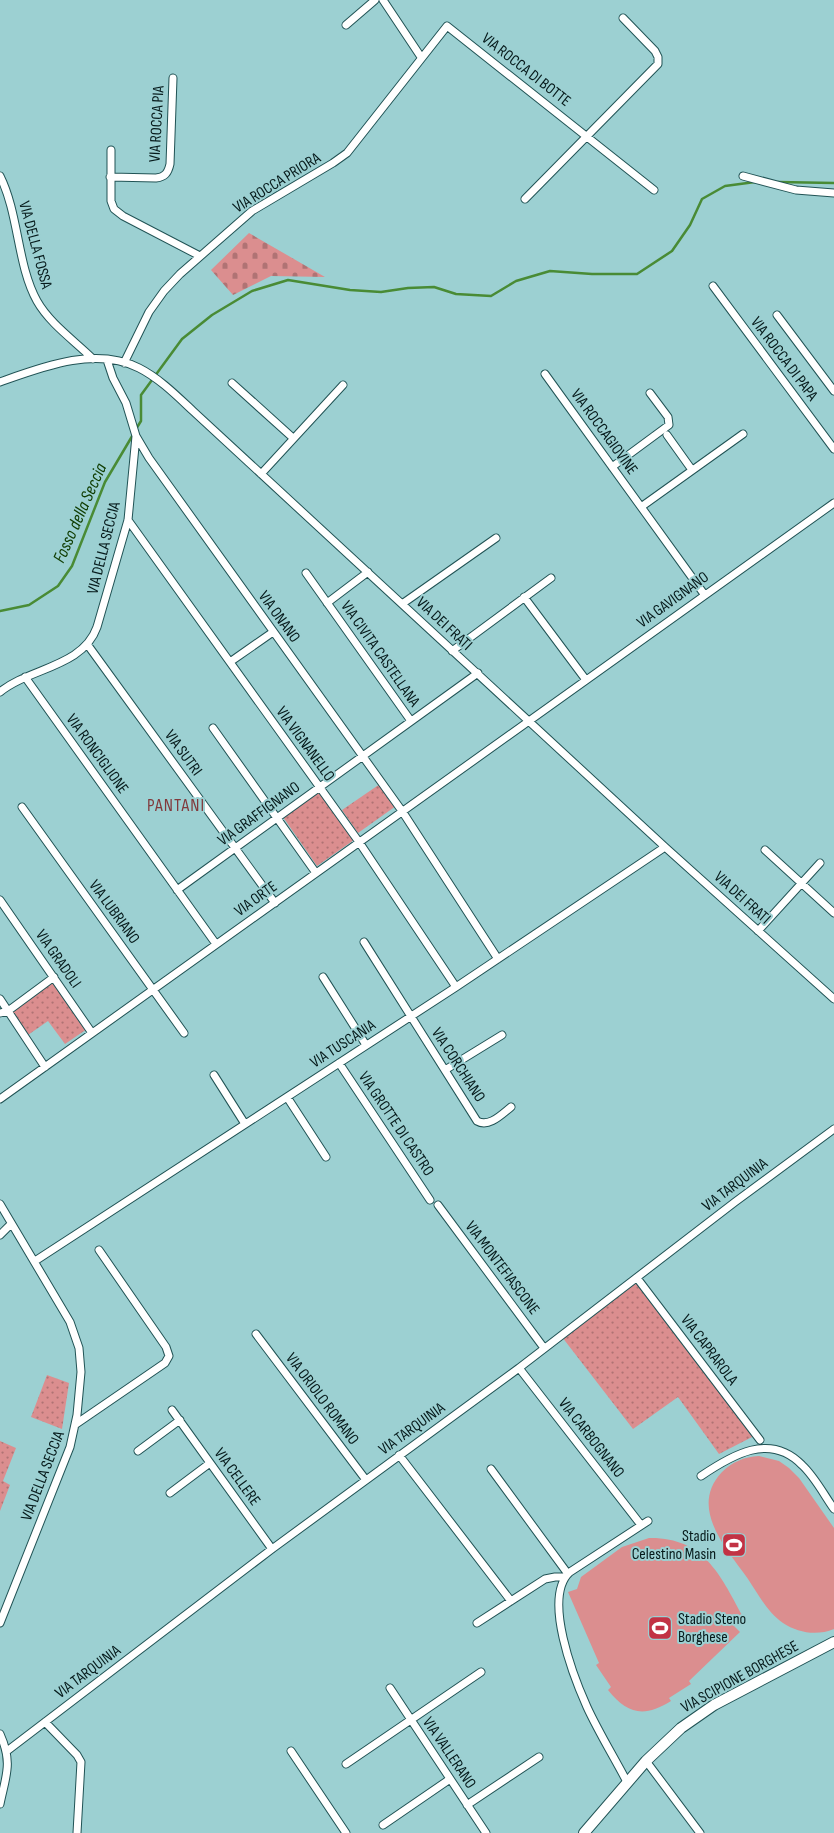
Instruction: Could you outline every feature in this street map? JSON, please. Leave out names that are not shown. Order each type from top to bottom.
[{"type":"main road","name":"VIA SCIPIONE BORGHESE","points":[[584,1833],[646,1761],[681,1728],[708,1709],[834,1642]]},
{"type":"street","points":[[346,25],[375,0]]},
{"type":"street","points":[[383,0],[421,58]]},
{"type":"street","points":[[525,199],[658,62],[655,51],[623,18]]},
{"type":"street","name":"VIA ROCCA PRIORA","points":[[124,363],[154,303],[177,277],[252,212],[347,153],[447,26]]},
{"type":"street","name":"VIA ROCCA DI BOTTE","points":[[447,26],[654,190]]},
{"type":"street","name":"VIA ROCCA PIA","points":[[110,178],[156,178],[168,172],[170,164],[173,78]]},
{"type":"street","points":[[111,150],[111,201],[112,206],[117,212],[200,256]]},
{"type":"street","name":"VIA DELLA FOSSA","points":[[0,176],[7,194],[29,280],[36,299],[51,319],[93,359]]},
{"type":"street","points":[[743,176],[804,191],[834,193]]},
{"type":"street","name":"VIA ROCCA DI PAPA","points":[[713,286],[834,449]]},
{"type":"street","points":[[777,314],[834,391]]},
{"type":"street","name":"VIA DEI FRATI","points":[[0,382],[54,365],[93,359],[124,363],[150,374],[478,673],[665,847],[833,997]]},
{"type":"street","name":"VIA DELLA SECCIA","points":[[0,692],[25,677],[67,659],[87,644],[97,627],[128,520],[136,436],[124,400],[113,378],[107,360]]},
{"type":"street","name":"VIA ROCCAGIOVINE","points":[[545,374],[704,594]]},
{"type":"street","points":[[232,383],[293,438]]},
{"type":"street","points":[[261,474],[343,384]]},
{"type":"street","points":[[612,467],[669,425],[669,418],[650,392]]},
{"type":"street","points":[[641,507],[743,434]]},
{"type":"street","points":[[667,435],[692,470]]},
{"type":"street","name":"VIA ONANO","points":[[136,436],[149,458],[402,811],[498,959]]},
{"type":"street","name":"VIA GAVIGNANO","points":[[529,721],[704,594],[834,503]]},
{"type":"street","name":"VIA VIGNANELLO","points":[[128,520],[359,842],[456,987]]},
{"type":"street","points":[[402,604],[496,538]]},
{"type":"street","name":"VIA CIVITA CASTELLANA","points":[[327,602],[368,572]]},
{"type":"street","name":"VIA CIVITA CASTELLANA","points":[[306,573],[411,721]]},
{"type":"street","points":[[452,651],[551,578]]},
{"type":"street","points":[[524,598],[586,680]]},
{"type":"street","points":[[230,662],[273,632]]},
{"type":"street","name":"VIA SUTRI","points":[[87,644],[275,903]]},
{"type":"street","name":"VIA GRAFFIGNANO","points":[[177,890],[478,673]]},
{"type":"street","name":"VIA RONCIGLIONE","points":[[25,677],[216,944]]},
{"type":"street","name":"VIA ORTE","points":[[0,1099],[529,721]]},
{"type":"street","points":[[213,728],[316,873]]},
{"type":"street","name":"VIA LUBRIANO","points":[[22,807],[184,1033]]},
{"type":"street","name":"VIA TUSCANIA","points":[[35,1261],[456,987],[665,847]]},
{"type":"street","points":[[765,850],[834,913]]},
{"type":"street","points":[[758,931],[820,863]]},
{"type":"street","name":"VIA GRADOLI","points":[[0,900],[92,1033]]},
{"type":"street","name":"VIA CORCHIANO","points":[[364,942],[478,1122],[489,1122],[511,1107]]},
{"type":"street","points":[[4,1012],[54,977]]},
{"type":"street","points":[[323,977],[366,1045]]},
{"type":"street","points":[[0,999],[4,1012],[45,1067]]},
{"type":"street","points":[[445,1070],[502,1034]]},
{"type":"street","name":"VIA GROTTE DI CASTRO","points":[[339,1063],[430,1200]]},
{"type":"street","points":[[214,1075],[245,1124]]},
{"type":"street","points":[[287,1097],[326,1157]]},
{"type":"street","name":"VIA TARQUINIA","points":[[7,1751],[272,1549],[519,1368],[735,1202],[834,1129]]},
{"type":"street","name":"VIA DELLA SECCIA","points":[[0,1204],[67,1316],[77,1338],[81,1377],[76,1424],[63,1466],[0,1623]]},
{"type":"street","name":"VIA MONTEFIASCONE","points":[[438,1205],[544,1348]]},
{"type":"street","points":[[0,1235],[11,1224]]},
{"type":"street","points":[[76,1424],[165,1363],[169,1356],[166,1347],[99,1250]]},
{"type":"street","name":"VIA CAPRAROLA","points":[[637,1278],[760,1440]]},
{"type":"street","name":"VIA ORIOLO ROMANO","points":[[256,1334],[366,1480]]},
{"type":"street","name":"VIA CARBOGNANO","points":[[519,1368],[644,1523],[567,1575]]},
{"type":"street","name":"VIA CELLERE","points":[[172,1410],[272,1549]]},
{"type":"street","points":[[138,1452],[180,1420]]},
{"type":"street","points":[[701,1476],[742,1452],[764,1448],[777,1450],[792,1456],[803,1465],[834,1509]]},
{"type":"street","points":[[399,1455],[511,1601]]},
{"type":"street","points":[[170,1493],[210,1463]]},
{"type":"street","points":[[491,1469],[567,1575]]},
{"type":"street","points":[[478,1622],[545,1579],[567,1575]]},
{"type":"street","points":[[567,1575],[560,1592],[560,1611],[570,1662],[588,1708],[627,1782]]},
{"type":"street","points":[[346,1764],[481,1672]]},
{"type":"street","name":"VIA VALLERANO","points":[[390,1688],[486,1833]]},
{"type":"street","points":[[45,1722],[77,1755],[81,1762],[77,1833]]},
{"type":"street","points":[[0,1734],[7,1751],[8,1769],[0,1804]]},
{"type":"street","points":[[291,1751],[346,1833]]},
{"type":"street","points":[[467,1805],[539,1757]]},
{"type":"street","points":[[646,1761],[700,1833]]},
{"type":"street","points":[[383,1825],[450,1779]]},
{"type":"green space","points":[[249,233],[325,277],[271,276],[233,295],[211,270]]},
{"type":"green space","points":[[380,784],[396,806],[358,833],[342,810]]},
{"type":"green space","points":[[320,791],[354,840],[317,866],[283,817]]},
{"type":"green space","points":[[52,981],[87,1029],[65,1044],[48,1021],[28,1035],[10,1010]]},
{"type":"green space","points":[[636,1281],[754,1436],[719,1454],[678,1397],[633,1429],[562,1337]]},
{"type":"green space","points":[[47,1375],[69,1383],[62,1429],[31,1417]]},
{"type":"green space","points":[[0,1441],[16,1448],[3,1481],[10,1485],[0,1511]]},
{"type":"green space","points":[[759,1456],[779,1461],[789,1468],[799,1478],[834,1528],[834,1629],[814,1633],[801,1631],[778,1619],[764,1603],[730,1555],[714,1528],[709,1500],[712,1486],[722,1472],[730,1465],[743,1459]]},
{"type":"green space","name":"Stadio Steno Borghese","points":[[649,1538],[668,1539],[696,1551],[717,1572],[742,1615],[732,1624],[740,1632],[689,1681],[691,1684],[669,1698],[671,1701],[661,1706],[652,1710],[636,1711],[622,1704],[608,1690],[611,1687],[596,1665],[599,1663],[568,1592],[577,1589],[581,1577],[622,1547]]},
{"type":"waterway","name":"Fosso della Seccia","points":[[136,429],[141,421],[141,395],[182,339],[212,315],[252,291],[288,280],[350,290],[381,292],[434,287],[456,294],[491,296],[516,281],[550,271],[592,274],[637,274],[672,251],[690,225],[702,199],[725,186],[755,182]]},
{"type":"waterway","name":"Fosso della Seccia","points":[[778,182],[834,183]]},
{"type":"waterway","name":"Fosso della Seccia","points":[[0,611],[29,605],[58,586],[72,566],[105,482],[134,433]]},
{"type":"place","name":"Stadio Celestino Masin","points":[[734,1545]]},
{"type":"place","name":"Stadio Steno Borghese","points":[[660,1628]]},
{"type":"district","name":"PANTANI","points":[[176,805]]}]
